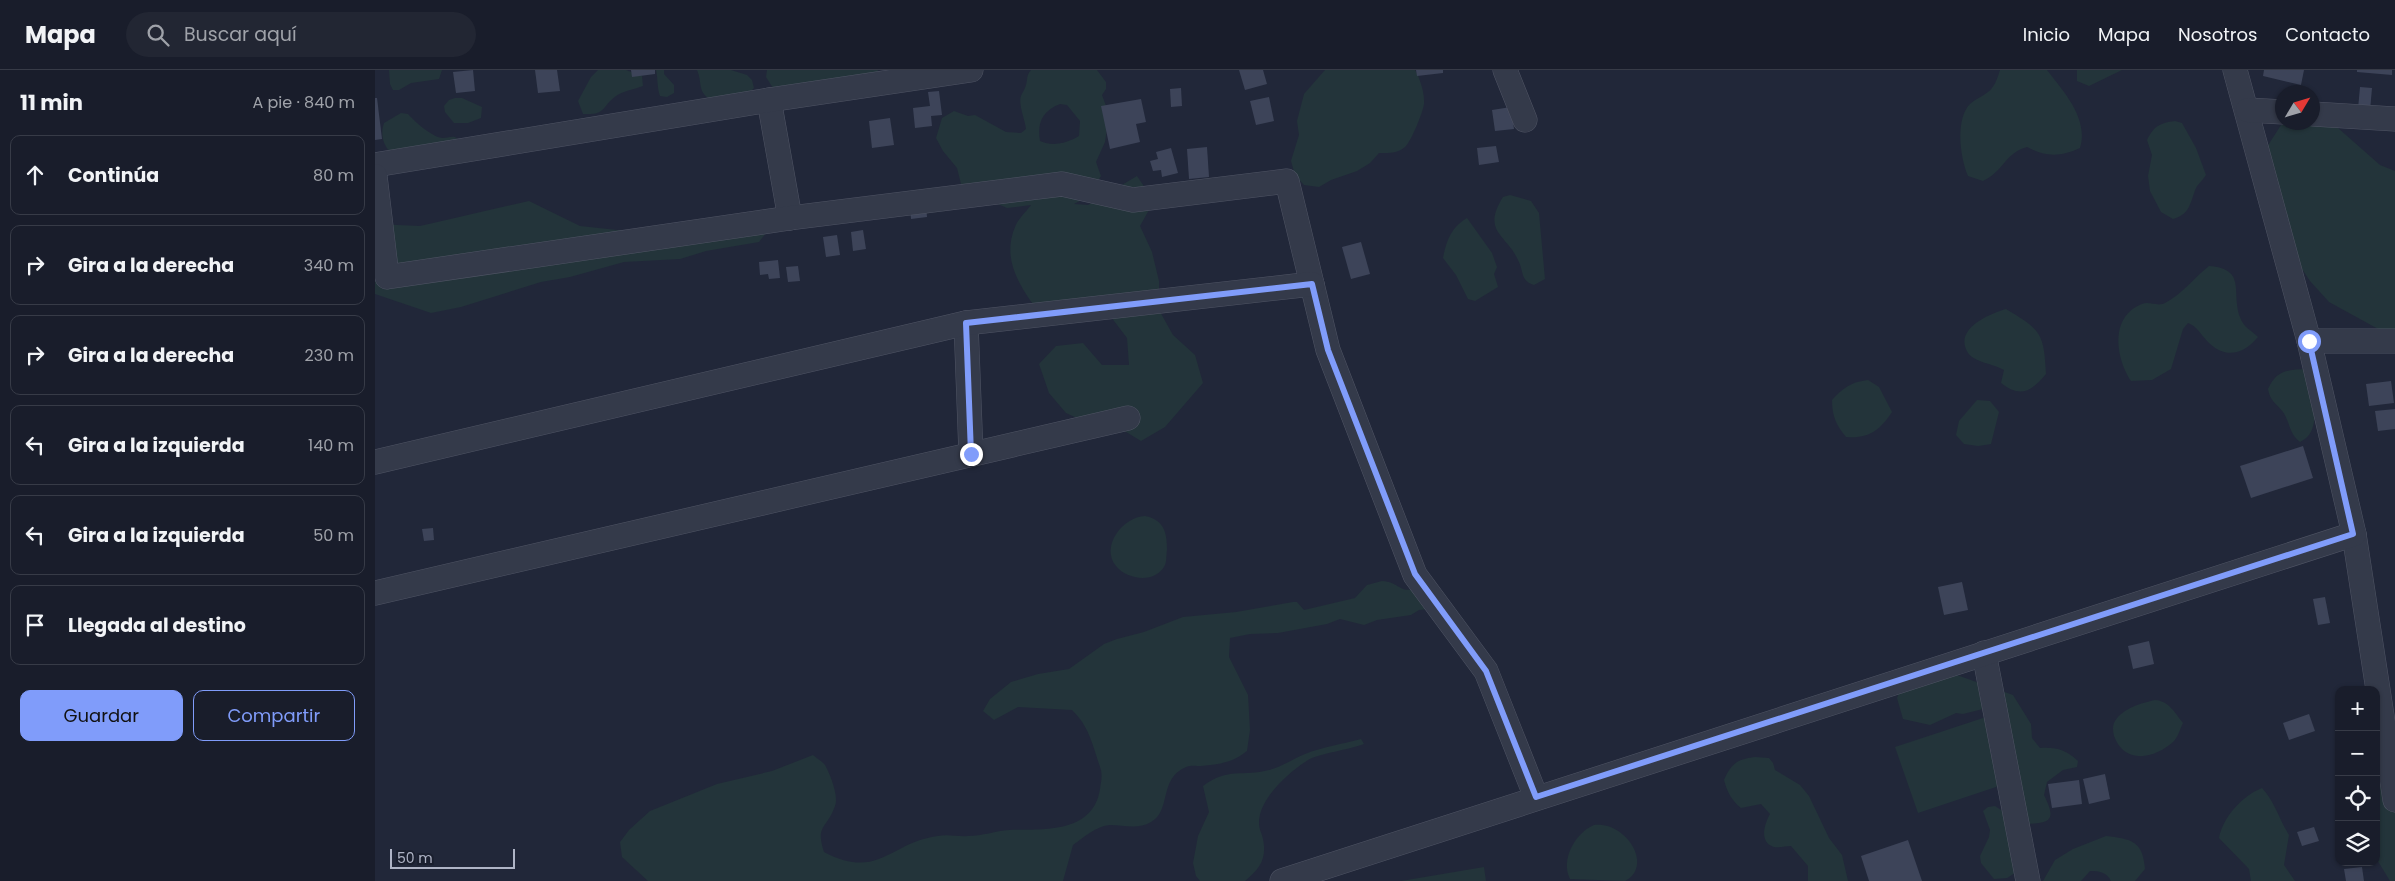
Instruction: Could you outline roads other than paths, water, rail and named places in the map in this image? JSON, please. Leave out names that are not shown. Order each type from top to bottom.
[{"type":"street","points":[[375,165],[769,100],[971,70]]},
{"type":"street","points":[[1505,70],[1525,120]]},
{"type":"street","points":[[2235,70],[2248,110],[2309,341],[2353,534],[2395,800]]},
{"type":"street","points":[[769,100],[790,218]]},
{"type":"street","points":[[2248,110],[2275,112]]},
{"type":"street","points":[[2320,114],[2395,119]]},
{"type":"street","points":[[375,176],[387,277],[790,218],[1062,184],[1133,200],[1287,181],[1328,350],[1415,574],[1486,671],[1536,797]]},
{"type":"street","points":[[375,462],[966,323],[1312,284]]},
{"type":"street","points":[[966,323],[971,454]]},
{"type":"street","points":[[2309,341],[2395,341]]},
{"type":"street","points":[[375,593],[1128,418]]},
{"type":"street","points":[[1282,881],[1536,797],[2353,534]]},
{"type":"street","points":[[1984,653],[2028,881]]}]
